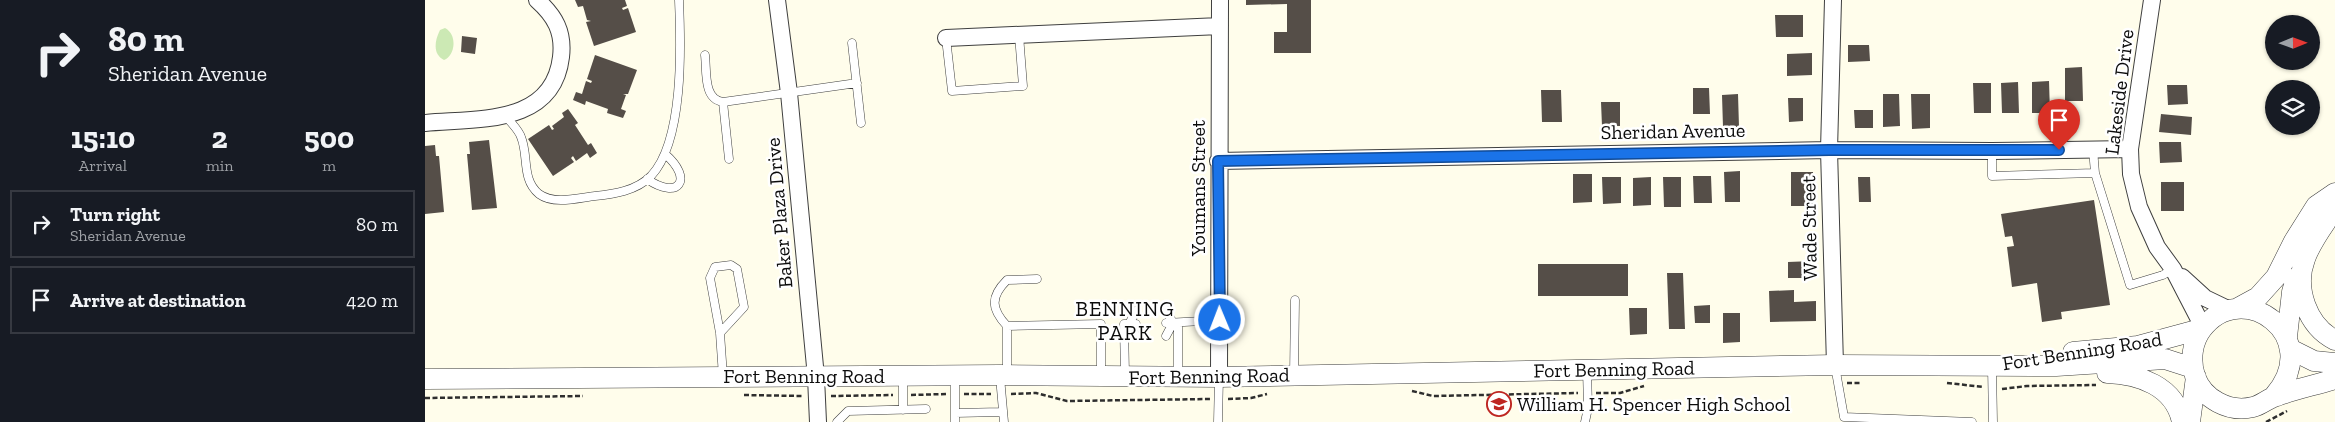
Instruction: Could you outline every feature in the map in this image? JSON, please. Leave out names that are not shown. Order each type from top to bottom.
[{"type":"street","points":[[425,123],[506,116],[523,111],[538,102],[549,89],[560,69],[563,47],[560,29],[550,11],[537,0]]},
{"type":"street","name":"Baker Plaza Drive","points":[[777,0],[789,93],[816,377],[818,422]]},
{"type":"street","name":"Youmans Street","points":[[1219,377],[1218,161],[1220,0]]},
{"type":"street","name":"Wade Street","points":[[1833,0],[1829,150],[1835,365]]},
{"type":"street","name":"Lakeside Drive","points":[[2152,0],[2130,149],[2131,174],[2139,207],[2157,247],[2173,269],[2202,328]]},
{"type":"street","points":[[946,38],[1221,26]]},
{"type":"street","name":"Sheridan Avenue","points":[[1218,161],[1829,150],[1992,151],[2130,149]]},
{"type":"street","points":[[2189,422],[2194,373],[2193,348],[2202,328],[2211,319],[2258,297],[2276,277],[2294,241],[2316,206],[2335,192]]},
{"type":"street","points":[[2232,422],[2269,400],[2289,375],[2288,343],[2292,292],[2305,259],[2335,208]]},
{"type":"street","points":[[2305,259],[2302,283],[2307,311],[2311,320],[2335,340]]},
{"type":"street","name":"Lakeside Drive","points":[[2173,269],[2205,298],[2234,309]]},
{"type":"street","points":[[2234,309],[2260,312],[2271,318],[2288,343],[2314,361],[2335,363]]},
{"type":"street","name":"Fort Benning Road","points":[[1992,364],[2011,358],[2138,346],[2202,328]]},
{"type":"street","name":"Fort Benning Road","points":[[425,379],[1003,375],[1219,377],[1835,365],[1992,364],[2056,366],[2165,359],[2194,373]]},
{"type":"street","points":[[2056,366],[2074,371],[2129,374],[2147,380],[2160,388],[2171,399],[2178,409],[2183,422]]},
{"type":"street","points":[[2194,373],[2209,396],[2230,407],[2247,408],[2335,379]]},
{"type":"lane","points":[[506,116],[521,137],[526,171],[533,188],[541,195],[553,200],[608,195],[623,191],[647,179],[662,162],[678,98],[679,0]]},
{"type":"lane","points":[[946,38],[951,91],[1023,86],[1019,35]]},
{"type":"lane","points":[[852,43],[861,123]]},
{"type":"lane","points":[[705,55],[709,94],[716,101],[723,102],[857,83]]},
{"type":"lane","points":[[723,102],[729,159]]},
{"type":"lane","points":[[2093,149],[2095,173],[2130,285],[2163,275],[2173,269]]},
{"type":"lane","points":[[1992,151],[1992,176],[2095,173]]},
{"type":"lane","points":[[647,179],[666,189],[673,188],[679,184],[680,171],[676,163],[665,154]]},
{"type":"lane","points":[[720,333],[744,307],[737,269],[731,265],[715,267],[710,278],[720,333],[723,376]]},
{"type":"lane","points":[[1004,422],[1001,412],[1007,326],[998,316],[995,306],[997,292],[1007,280],[1037,279]]},
{"type":"lane","points":[[1294,375],[1295,300]]},
{"type":"lane","points":[[1166,310],[1172,323],[1178,377]]},
{"type":"lane","points":[[1136,311],[1133,324],[1137,336]]},
{"type":"lane","points":[[1172,323],[1220,320]]},
{"type":"lane","points":[[1166,336],[1172,323]]},
{"type":"lane","points":[[1007,326],[1101,324],[1101,376]]},
{"type":"lane","points":[[1125,377],[1124,324],[1133,324]]},
{"type":"lane","points":[[1992,364],[1993,422]]},
{"type":"lane","points":[[1835,365],[1844,417],[1972,422]]},
{"type":"lane","points":[[1585,422],[1588,408],[1587,369]]},
{"type":"lane","points":[[903,376],[903,410]]},
{"type":"lane","points":[[955,376],[955,422]]},
{"type":"lane","points":[[1217,422],[1219,377]]},
{"type":"lane","points":[[837,422],[848,411],[926,409]]},
{"type":"lane","points":[[955,413],[1001,412]]},
{"type":"green space","points":[[445,28],[452,35],[453,49],[451,54],[444,60],[436,51],[436,46],[440,30]]},
{"type":"building","points":[[575,0],[625,0],[627,6],[622,8],[623,10],[628,8],[636,32],[594,46],[586,22],[591,21],[587,20],[583,6],[578,7]]},
{"type":"building","points":[[1246,0],[1311,0],[1311,53],[1274,53],[1274,32],[1287,32],[1287,4],[1246,5]]},
{"type":"building","points":[[1775,15],[1803,15],[1803,37],[1776,37]]},
{"type":"building","points":[[462,36],[477,38],[475,54],[461,52]]},
{"type":"building","points":[[1848,45],[1869,45],[1870,61],[1848,62]]},
{"type":"building","points":[[1812,53],[1812,75],[1787,76],[1787,54]]},
{"type":"building","points":[[595,55],[637,70],[628,94],[623,94],[626,95],[621,109],[626,111],[623,118],[607,113],[608,109],[586,101],[585,105],[573,100],[576,92],[582,94],[586,81],[591,83],[592,81],[587,79]]},
{"type":"building","points":[[2082,67],[2083,101],[2065,101],[2065,68]]},
{"type":"building","points":[[2049,81],[2050,113],[2032,113],[2032,82]]},
{"type":"building","points":[[2018,82],[2019,113],[2002,113],[2001,83]]},
{"type":"building","points":[[1973,83],[1991,83],[1991,113],[1974,113]]},
{"type":"building","points":[[2167,85],[2187,85],[2188,104],[2168,105]]},
{"type":"building","points":[[1693,88],[1709,88],[1710,114],[1693,114]]},
{"type":"building","points":[[1541,90],[1561,90],[1562,122],[1542,122]]},
{"type":"building","points":[[1738,94],[1739,127],[1723,127],[1722,95]]},
{"type":"building","points":[[1883,94],[1899,94],[1900,126],[1883,127]]},
{"type":"building","points":[[1911,94],[1930,94],[1930,128],[1912,129]]},
{"type":"building","points":[[1788,98],[1803,98],[1803,121],[1789,122]]},
{"type":"building","points":[[1601,102],[1620,102],[1620,126],[1602,126]]},
{"type":"building","points":[[568,109],[578,123],[575,125],[588,145],[591,143],[597,153],[590,158],[587,153],[576,161],[573,156],[571,158],[574,162],[553,176],[528,139],[549,125],[552,130],[554,129],[552,126],[564,117],[562,113]]},
{"type":"building","points":[[1854,110],[1873,110],[1873,128],[1855,128]]},
{"type":"building","points":[[2161,114],[2192,117],[2191,135],[2159,132]]},
{"type":"building","points":[[489,140],[497,208],[472,210],[467,154],[470,154],[469,142]]},
{"type":"building","points":[[2159,142],[2181,142],[2182,162],[2160,163]]},
{"type":"building","points":[[435,145],[436,156],[439,156],[444,212],[425,214],[425,146]]},
{"type":"building","points":[[1740,171],[1740,202],[1725,202],[1724,172]]},
{"type":"building","points":[[1791,172],[1813,172],[1814,206],[1791,206]]},
{"type":"building","points":[[1573,174],[1592,174],[1592,202],[1573,203]]},
{"type":"building","points":[[1693,176],[1711,176],[1712,203],[1694,203]]},
{"type":"building","points":[[1602,177],[1621,177],[1621,203],[1603,204]]},
{"type":"building","points":[[1651,177],[1651,205],[1633,206],[1633,178]]},
{"type":"building","points":[[1663,177],[1681,177],[1681,207],[1664,207]]},
{"type":"building","points":[[1858,177],[1870,177],[1871,202],[1859,202]]},
{"type":"building","points":[[2161,182],[2184,182],[2184,211],[2161,211]]},
{"type":"building","points":[[2094,200],[2110,305],[2061,312],[2062,319],[2042,322],[2037,283],[2012,287],[2007,247],[2014,246],[2012,236],[2005,237],[2001,214]]},
{"type":"building","points":[[1813,261],[1814,278],[1788,278],[1788,262]]},
{"type":"building","points":[[1538,264],[1628,264],[1628,296],[1538,296]]},
{"type":"building","points":[[1667,273],[1683,273],[1685,329],[1669,329]]},
{"type":"building","points":[[1794,290],[1794,302],[1816,301],[1816,321],[1770,322],[1769,291]]},
{"type":"building","points":[[1710,305],[1710,323],[1695,323],[1694,306]]},
{"type":"building","points":[[1629,308],[1647,308],[1647,334],[1630,335]]},
{"type":"building","points":[[1723,313],[1740,313],[1740,342],[1723,343]]},
{"type":"place","name":"William H. Spencer High School","points":[[1499,404]]},
{"type":"district","name":"BENNING PARK","points":[[1125,321]]},
{"type":"route","points":[[1220,320],[1218,161],[1829,150],[2059,150]]}]
